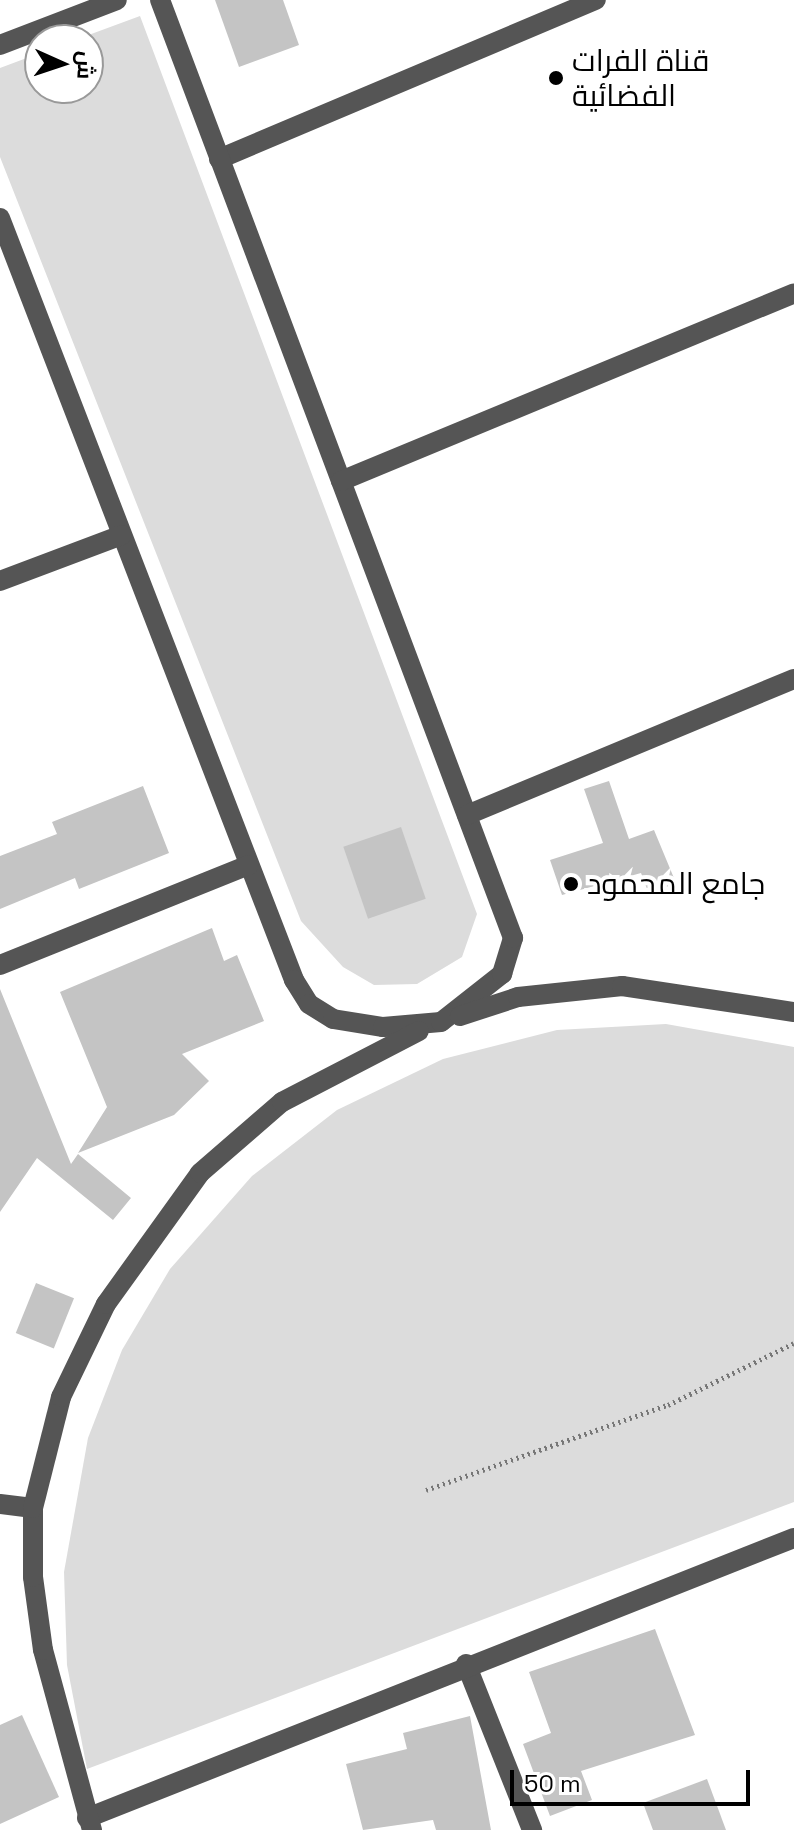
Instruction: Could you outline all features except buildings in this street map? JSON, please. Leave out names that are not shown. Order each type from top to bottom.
[{"type":"street","points":[[0,45],[117,0]]},
{"type":"street","points":[[0,218],[249,865],[309,1004],[356,1025],[441,1022],[510,961],[506,917],[160,0]]},
{"type":"street","points":[[219,159],[596,0]]},
{"type":"street","points":[[341,481],[794,293]]},
{"type":"street","points":[[0,581],[122,535]]},
{"type":"street","points":[[467,815],[794,679]]},
{"type":"street","points":[[0,965],[249,865]]},
{"type":"street","points":[[794,1012],[622,986],[518,997],[441,1022],[376,1048],[282,1102],[200,1173],[106,1304],[61,1397],[33,1508],[43,1650],[90,1824],[466,1664],[794,1538]]},
{"type":"street","points":[[0,1504],[33,1508]]},
{"type":"street","points":[[466,1664],[532,1830]]},
{"type":"path","points":[[426,1490],[668,1405],[794,1343]]},
{"type":"shaded area","points":[[140,16],[477,914],[462,957],[417,984],[374,985],[343,967],[301,921],[0,157],[0,68],[24,59],[24,104],[104,104],[104,29]]},
{"type":"shaded area","points":[[666,1024],[794,1047],[794,1502],[87,1769],[67,1665],[64,1572],[88,1438],[122,1350],[170,1269],[252,1176],[337,1110],[443,1059],[557,1030]]},
{"type":"place","name":"قناة الفرات الفضائية","points":[[556,78]]},
{"type":"place","name":"جامع المحمود","points":[[571,884]]}]
